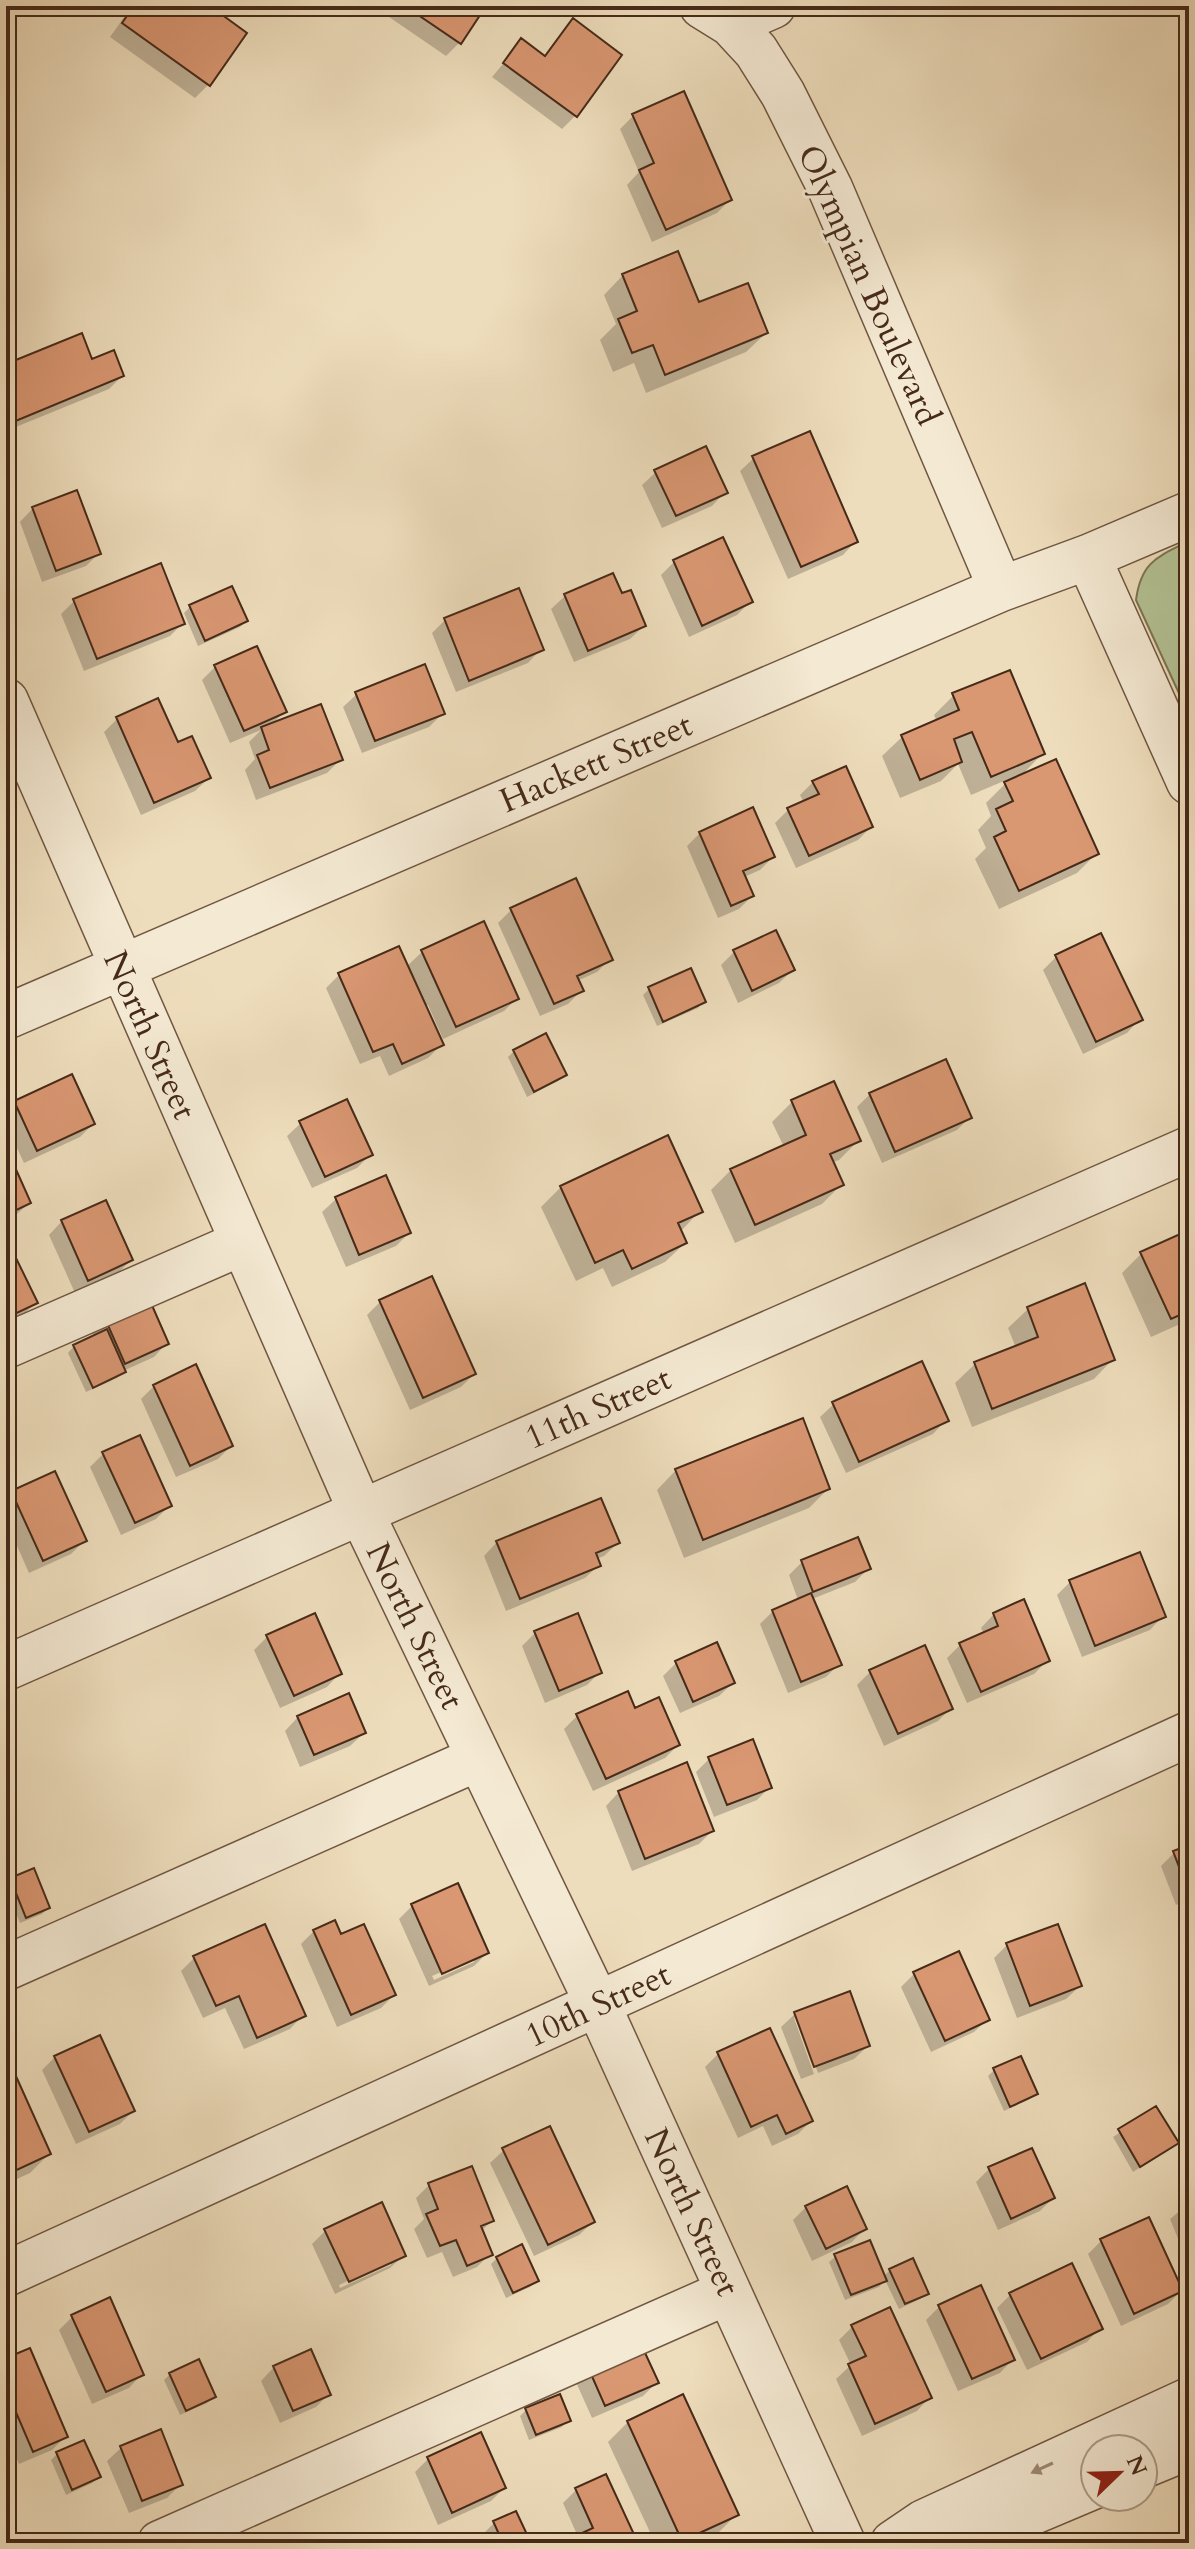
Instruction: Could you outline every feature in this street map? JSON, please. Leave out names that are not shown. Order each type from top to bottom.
[{"type":"street","points":[[716,15],[773,6]]},
{"type":"street","name":"Olympian Boulevard","points":[[716,15],[756,51],[783,94],[830,188],[1001,589]]},
{"type":"street","name":"Hackett Street","points":[[6,1017],[1001,589],[1088,557],[1189,514]]},
{"type":"street","points":[[1088,557],[1189,782]]},
{"type":"street","name":"North Street","points":[[6,701],[361,1512],[598,2005],[843,2543]]},
{"type":"street","name":"11th Street","points":[[6,1668],[1189,1149]]},
{"type":"street","points":[[6,1346],[242,1243]]},
{"type":"street","name":"10th Street","points":[[6,2274],[1189,1734]]},
{"type":"street","points":[[6,1968],[479,1758]]},
{"type":"street","points":[[160,2543],[728,2292]]},
{"type":"street","points":[[893,2543],[924,2522],[1189,2400]]},
{"type":"street","points":[[1159,2459],[1189,2447]]},
{"type":"street","points":[[960,2543],[1079,2493]]},
{"type":"green space","points":[[1189,541],[1189,715],[1136,600],[1142,577],[1152,562]]},
{"type":"building","points":[[134,6],[210,6],[247,33],[210,86],[122,23]]},
{"type":"building","points":[[405,6],[486,6],[461,44]]},
{"type":"building","points":[[573,18],[622,55],[577,117],[503,63],[521,38],[545,56]]},
{"type":"building","points":[[684,91],[732,200],[666,230],[639,170],[654,163],[632,114]]},
{"type":"building","points":[[678,251],[699,302],[748,283],[768,333],[665,375],[653,345],[632,353],[618,319],[637,311],[622,274]]},
{"type":"building","points":[[82,333],[92,359],[114,350],[124,376],[6,425],[6,364]]},
{"type":"building","points":[[810,431],[858,542],[801,567],[752,456]]},
{"type":"building","points":[[706,446],[728,493],[676,516],[654,470]]},
{"type":"building","points":[[77,490],[101,554],[56,571],[32,507]]},
{"type":"building","points":[[723,537],[753,602],[702,626],[673,560]]},
{"type":"building","points":[[161,563],[185,624],[97,659],[73,599]]},
{"type":"building","points":[[613,573],[622,593],[631,590],[646,626],[588,651],[564,594]]},
{"type":"building","points":[[232,586],[248,621],[205,641],[189,605]]},
{"type":"building","points":[[519,588],[544,650],[469,681],[444,618]]},
{"type":"building","points":[[257,646],[287,712],[244,731],[214,665]]},
{"type":"building","points":[[425,664],[445,714],[375,741],[355,692]]},
{"type":"building","points":[[1010,670],[1045,754],[991,777],[972,732],[954,739],[962,762],[920,780],[901,735],[959,710],[952,693]]},
{"type":"building","points":[[158,698],[178,742],[192,736],[211,778],[154,803],[116,717]]},
{"type":"building","points":[[321,704],[343,760],[270,788],[257,755],[269,750],[261,727]]},
{"type":"building","points":[[1056,759],[1099,854],[1019,891],[994,837],[1006,831],[996,809],[1013,801],[1004,782]]},
{"type":"building","points":[[846,766],[873,827],[809,856],[787,808],[819,794],[812,781]]},
{"type":"building","points":[[753,807],[775,857],[743,871],[754,896],[731,906],[699,832]]},
{"type":"building","points":[[576,878],[613,960],[577,976],[584,991],[554,1004],[510,908]]},
{"type":"building","points":[[484,921],[519,999],[456,1027],[421,950]]},
{"type":"building","points":[[776,930],[795,970],[752,991],[733,950]]},
{"type":"building","points":[[1101,933],[1143,1020],[1096,1042],[1055,955]]},
{"type":"building","points":[[399,946],[444,1045],[402,1064],[393,1044],[373,1052],[338,973]]},
{"type":"building","points":[[691,968],[706,1002],[663,1022],[648,987]]},
{"type":"building","points":[[546,1033],[567,1075],[534,1092],[513,1050]]},
{"type":"building","points":[[946,1059],[972,1118],[895,1152],[869,1093]]},
{"type":"building","points":[[72,1074],[95,1124],[37,1151],[14,1101]]},
{"type":"building","points":[[834,1081],[861,1141],[830,1154],[844,1185],[755,1225],[730,1169],[806,1135],[791,1100]]},
{"type":"building","points":[[347,1099],[373,1155],[325,1177],[299,1121]]},
{"type":"building","points":[[668,1135],[703,1212],[678,1223],[687,1243],[632,1269],[623,1250],[595,1263],[560,1186]]},
{"type":"building","points":[[6,1147],[31,1203],[6,1215]]},
{"type":"building","points":[[386,1175],[411,1233],[359,1255],[335,1197]]},
{"type":"building","points":[[106,1200],[133,1260],[88,1281],[61,1220]]},
{"type":"building","points":[[1189,1230],[1189,1311],[1171,1319],[1140,1252]]},
{"type":"building","points":[[14,1254],[38,1303],[6,1318],[6,1258]]},
{"type":"building","points":[[432,1276],[476,1374],[423,1398],[379,1300]]},
{"type":"building","points":[[1085,1283],[1115,1360],[992,1409],[974,1362],[1038,1337],[1027,1307]]},
{"type":"building","points":[[147,1294],[169,1344],[125,1364],[103,1314]]},
{"type":"building","points":[[107,1329],[126,1372],[93,1388],[73,1345]]},
{"type":"building","points":[[922,1361],[949,1421],[859,1462],[832,1402]]},
{"type":"building","points":[[196,1364],[233,1446],[190,1466],[153,1385]]},
{"type":"building","points":[[803,1418],[830,1489],[703,1540],[675,1469]]},
{"type":"building","points":[[140,1435],[172,1506],[135,1523],[102,1452]]},
{"type":"building","points":[[55,1471],[87,1541],[43,1561],[11,1491]]},
{"type":"building","points":[[601,1498],[620,1543],[596,1553],[601,1566],[520,1599],[496,1541]]},
{"type":"building","points":[[858,1537],[871,1569],[813,1592],[801,1560]]},
{"type":"building","points":[[1140,1552],[1166,1617],[1095,1646],[1069,1580]]},
{"type":"building","points":[[811,1593],[842,1665],[801,1682],[772,1610]]},
{"type":"building","points":[[1024,1599],[1050,1661],[981,1692],[959,1643],[998,1626],[993,1613]]},
{"type":"building","points":[[315,1613],[342,1674],[294,1696],[266,1635]]},
{"type":"building","points":[[578,1613],[602,1673],[559,1691],[534,1631]]},
{"type":"building","points":[[717,1642],[735,1683],[693,1702],[675,1661]]},
{"type":"building","points":[[925,1645],[953,1709],[898,1734],[869,1670]]},
{"type":"building","points":[[628,1691],[635,1708],[659,1697],[680,1745],[606,1779],[576,1714]]},
{"type":"building","points":[[349,1693],[366,1733],[314,1755],[297,1716]]},
{"type":"building","points":[[753,1739],[772,1788],[727,1805],[708,1757]]},
{"type":"building","points":[[687,1762],[714,1831],[645,1859],[618,1791]]},
{"type":"building","points":[[1189,1845],[1189,1893],[1173,1851]]},
{"type":"building","points":[[34,1868],[50,1908],[26,1918],[10,1878]]},
{"type":"building","points":[[458,1883],[489,1953],[442,1974],[411,1904]]},
{"type":"building","points":[[335,1920],[341,1934],[364,1924],[396,1995],[351,2015],[313,1930]]},
{"type":"building","points":[[265,1924],[306,2016],[257,2038],[239,1996],[216,2006],[193,1956]]},
{"type":"building","points":[[1058,1924],[1082,1986],[1030,2006],[1006,1943]]},
{"type":"building","points":[[959,1951],[990,2020],[945,2041],[913,1972]]},
{"type":"building","points":[[850,1991],[870,2046],[814,2067],[794,2012]]},
{"type":"building","points":[[770,2028],[813,2121],[786,2134],[777,2115],[751,2127],[717,2052]]},
{"type":"building","points":[[100,2035],[135,2111],[89,2132],[54,2056]]},
{"type":"building","points":[[6,2054],[51,2154],[6,2175]]},
{"type":"building","points":[[1021,2056],[1038,2094],[1010,2107],[993,2068]]},
{"type":"building","points":[[1156,2106],[1179,2143],[1140,2167],[1118,2129]]},
{"type":"building","points":[[550,2126],[595,2222],[548,2245],[502,2148]]},
{"type":"building","points":[[1032,2148],[1055,2198],[1011,2219],[988,2167]]},
{"type":"building","points":[[472,2166],[494,2221],[481,2226],[493,2255],[467,2266],[456,2240],[440,2246],[426,2214],[438,2209],[428,2183]]},
{"type":"building","points":[[847,2186],[867,2229],[826,2249],[805,2206]]},
{"type":"building","points":[[1189,2201],[1189,2221],[1182,2204]]},
{"type":"building","points":[[382,2202],[406,2256],[349,2282],[324,2229]]},
{"type":"building","points":[[1149,2217],[1183,2291],[1134,2314],[1100,2239]]},
{"type":"building","points":[[870,2240],[887,2281],[851,2295],[834,2254]]},
{"type":"building","points":[[522,2244],[539,2281],[513,2293],[496,2257]]},
{"type":"building","points":[[913,2258],[929,2294],[905,2304],[889,2269]]},
{"type":"building","points":[[1072,2263],[1103,2329],[1041,2359],[1009,2293]]},
{"type":"building","points":[[981,2285],[1015,2360],[972,2379],[938,2305]]},
{"type":"building","points":[[110,2297],[144,2375],[106,2392],[71,2315]]},
{"type":"building","points":[[890,2307],[932,2398],[875,2424],[848,2364],[866,2356],[851,2325]]},
{"type":"building","points":[[640,2342],[659,2383],[605,2406],[587,2365]]},
{"type":"building","points":[[30,2348],[68,2437],[33,2452],[6,2389],[6,2358]]},
{"type":"building","points":[[311,2349],[331,2395],[293,2411],[273,2366]]},
{"type":"building","points":[[199,2359],[216,2397],[186,2411],[169,2373]]},
{"type":"building","points":[[560,2394],[571,2421],[536,2435],[525,2408]]},
{"type":"building","points":[[683,2394],[739,2515],[682,2541],[627,2421]]},
{"type":"building","points":[[161,2429],[183,2485],[142,2501],[120,2446]]},
{"type":"building","points":[[481,2432],[506,2488],[452,2513],[427,2457]]},
{"type":"building","points":[[84,2440],[101,2477],[72,2490],[56,2452]]},
{"type":"building","points":[[606,2474],[638,2543],[586,2543],[582,2533],[593,2528],[575,2488]]},
{"type":"building","points":[[516,2511],[531,2543],[503,2543],[493,2521]]}]
